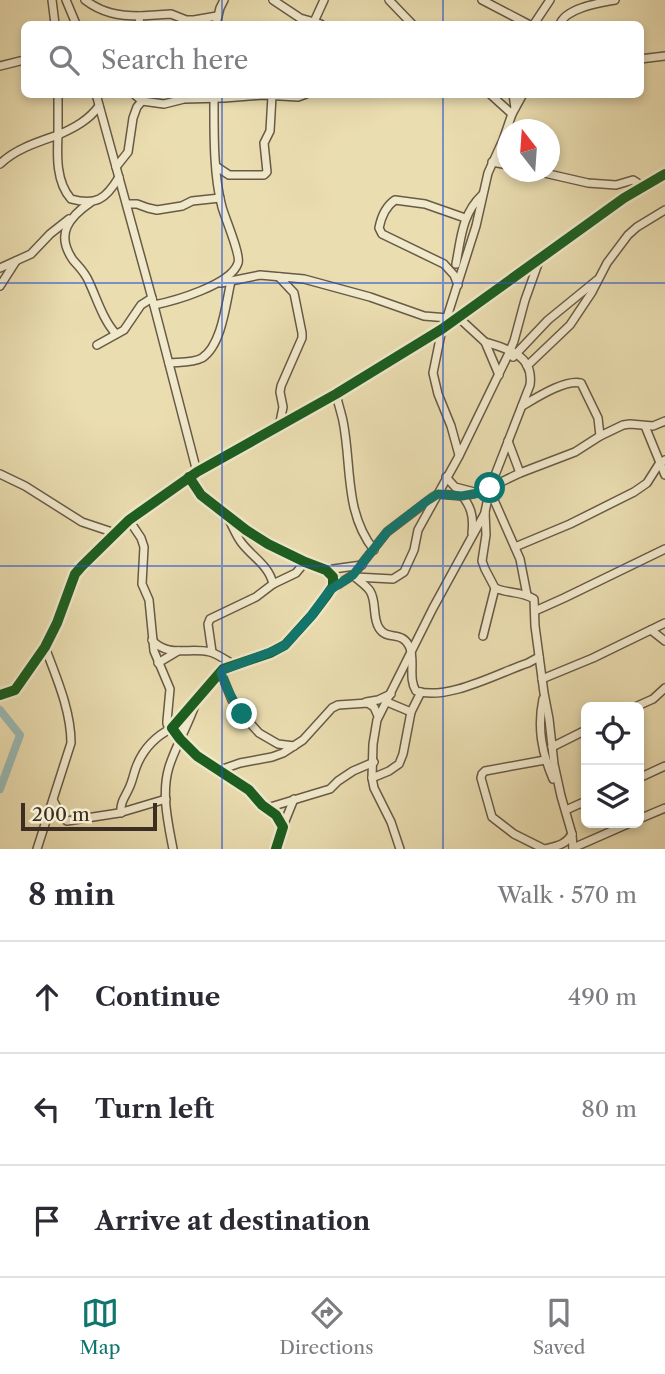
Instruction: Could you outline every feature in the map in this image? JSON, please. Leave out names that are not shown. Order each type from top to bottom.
[{"type":"street","points":[[52,0],[55,21]]},
{"type":"street","points":[[66,0],[75,21]]},
{"type":"street","points":[[85,0],[97,9],[139,20],[170,14],[186,20],[216,20],[224,0]]},
{"type":"street","points":[[273,0],[300,18],[310,21]]},
{"type":"street","points":[[317,21],[324,0]]},
{"type":"street","points":[[389,0],[409,21]]},
{"type":"street","points":[[482,0],[522,21]]},
{"type":"street","points":[[536,21],[550,0]]},
{"type":"street","points":[[561,21],[566,15],[581,8],[615,0]]},
{"type":"street","points":[[644,59],[665,56]]},
{"type":"street","points":[[0,66],[21,61]]},
{"type":"street","points":[[58,98],[57,151],[62,186],[71,199],[92,202]]},
{"type":"street","points":[[97,98],[197,471]]},
{"type":"street","points":[[116,167],[128,152],[133,118],[142,98],[164,104],[199,98]]},
{"type":"street","points":[[96,345],[124,330],[141,305],[153,301],[172,302],[213,285],[228,277],[238,264],[239,259],[218,189],[214,98]]},
{"type":"street","points":[[217,167],[229,175],[264,175],[267,172],[264,142],[270,131],[272,98]]},
{"type":"street","points":[[495,98],[514,112]]},
{"type":"street","points":[[513,98],[514,112]]},
{"type":"street","points":[[453,319],[449,310],[466,261],[492,162],[521,98]]},
{"type":"street","points":[[0,164],[9,155],[69,130],[91,116],[99,106]]},
{"type":"street","points":[[492,162],[497,163]]},
{"type":"street","points":[[0,695],[15,690],[45,647],[57,624],[75,575],[129,520],[197,471],[336,394],[442,329],[624,198],[665,174]]},
{"type":"street","points":[[116,334],[97,303],[83,270],[66,247],[64,237],[66,227],[79,210],[103,198],[119,177]]},
{"type":"street","points":[[560,177],[588,183],[616,185],[633,180],[644,187]]},
{"type":"street","points":[[456,264],[465,218],[482,195]]},
{"type":"street","points":[[127,204],[156,209],[220,198]]},
{"type":"street","points":[[458,285],[454,275],[444,264],[380,232],[380,223],[392,202],[400,201],[425,204],[465,218]]},
{"type":"street","points":[[527,366],[570,325],[617,248],[628,235],[665,210]]},
{"type":"street","points":[[0,268],[31,254],[50,234],[73,217]]},
{"type":"street","points":[[513,352],[525,300],[539,260]]},
{"type":"street","points":[[0,286],[16,261]]},
{"type":"street","points":[[444,264],[466,261]]},
{"type":"street","points":[[213,285],[260,275],[304,279],[370,297],[424,316],[453,319],[485,342],[513,352],[524,360],[531,377],[530,385],[490,489],[485,512],[486,535],[482,561],[495,588],[483,636]]},
{"type":"street","points":[[278,276],[294,293],[302,333],[281,386],[283,407],[279,427]]},
{"type":"street","points":[[354,576],[393,579],[404,572],[414,550],[418,530],[459,456],[503,366],[513,352],[548,320],[598,280]]},
{"type":"street","points":[[169,363],[198,359],[211,349],[220,331],[231,281]]},
{"type":"street","points":[[442,329],[433,373],[459,456]]},
{"type":"street","points":[[485,342],[499,375]]},
{"type":"street","points":[[521,407],[569,383],[581,383],[598,418],[600,436]]},
{"type":"street","points":[[530,385],[544,394]]},
{"type":"street","points":[[336,394],[344,422],[355,516],[374,550]]},
{"type":"street","points":[[598,418],[615,429]]},
{"type":"street","points":[[330,590],[354,576],[387,532],[438,494],[462,496],[478,493],[575,452],[615,429],[630,424],[653,426],[665,421]]},
{"type":"street","points":[[645,426],[662,462],[665,475]]},
{"type":"street","points":[[508,440],[520,473]]},
{"type":"street","points":[[515,547],[570,524],[634,492],[647,483],[662,462]]},
{"type":"street","points":[[0,474],[25,486],[82,522],[115,533]]},
{"type":"street","points":[[121,813],[121,802],[130,789],[144,752],[152,741],[172,728],[227,667],[285,645],[333,586],[331,574],[326,570],[268,544],[228,517],[201,495],[189,477]]},
{"type":"street","points":[[446,477],[471,509],[473,516],[470,541]]},
{"type":"street","points":[[455,487],[478,493]]},
{"type":"street","points":[[490,489],[515,547],[527,595]]},
{"type":"street","points":[[400,849],[372,778],[373,744],[378,716],[485,512]]},
{"type":"street","points":[[228,517],[240,541],[272,576],[273,584]]},
{"type":"street","points":[[129,520],[144,547],[142,584],[149,600],[151,638],[158,663],[170,689],[167,724],[197,756],[249,790],[262,805],[276,815],[283,827]]},
{"type":"street","points":[[535,611],[663,551],[665,562]]},
{"type":"street","points":[[212,652],[208,624],[210,619],[256,597],[273,584],[296,573],[305,562]]},
{"type":"street","points":[[326,570],[362,565]]},
{"type":"street","points":[[354,576],[370,591],[381,631],[407,640],[412,652],[414,688],[421,692],[453,691],[539,657]]},
{"type":"street","points":[[495,588],[522,593],[534,599],[542,679],[561,796]]},
{"type":"street","points":[[542,679],[665,623]]},
{"type":"street","points":[[651,630],[665,641]]},
{"type":"street","points":[[151,638],[166,650],[212,652],[235,665]]},
{"type":"street","points":[[37,849],[69,752],[71,730],[64,699],[45,647]]},
{"type":"street","points":[[158,663],[178,650]]},
{"type":"street","points":[[221,673],[232,700],[260,733],[278,744],[295,746]]},
{"type":"street","points":[[644,703],[665,691]]},
{"type":"street","points":[[372,778],[399,764],[411,712],[421,692]]},
{"type":"street","points":[[544,693],[540,731],[545,760],[566,810],[573,848],[619,828]]},
{"type":"street","points":[[220,770],[283,753],[303,740],[335,706],[389,698],[411,712]]},
{"type":"street","points":[[173,849],[166,812],[166,781],[169,767],[196,701]]},
{"type":"street","points":[[365,702],[372,706],[378,716]]},
{"type":"street","points":[[552,747],[581,732]]},
{"type":"street","points":[[545,760],[485,771],[482,774],[492,817],[514,834],[545,849],[562,844],[572,834]]},
{"type":"street","points":[[267,807],[330,789],[346,776],[374,762]]},
{"type":"street","points":[[644,776],[665,765]]},
{"type":"street","points":[[52,800],[67,821],[121,813],[166,799]]},
{"type":"street","points":[[276,849],[295,799]]},
{"type":"street","points":[[566,810],[581,803]]},
{"type":"street","points":[[644,817],[665,808]]},
{"type":"waterway","points":[[0,710],[20,735],[0,789]]},
{"type":"cycle path","points":[[0,695],[15,690],[45,647],[75,574],[129,520],[197,472],[336,394],[442,329],[624,198],[665,174]]},
{"type":"cycle path","points":[[189,477],[201,495],[246,530],[268,544],[326,570],[333,577],[333,586],[327,595],[285,645],[223,669],[172,728],[197,756],[249,790],[262,805],[276,815],[283,827],[276,849]]},
{"type":"route","points":[[242,714],[232,700],[221,673],[223,670],[285,645],[330,590],[353,575],[387,532],[427,501],[438,494],[462,496],[490,488]]}]
